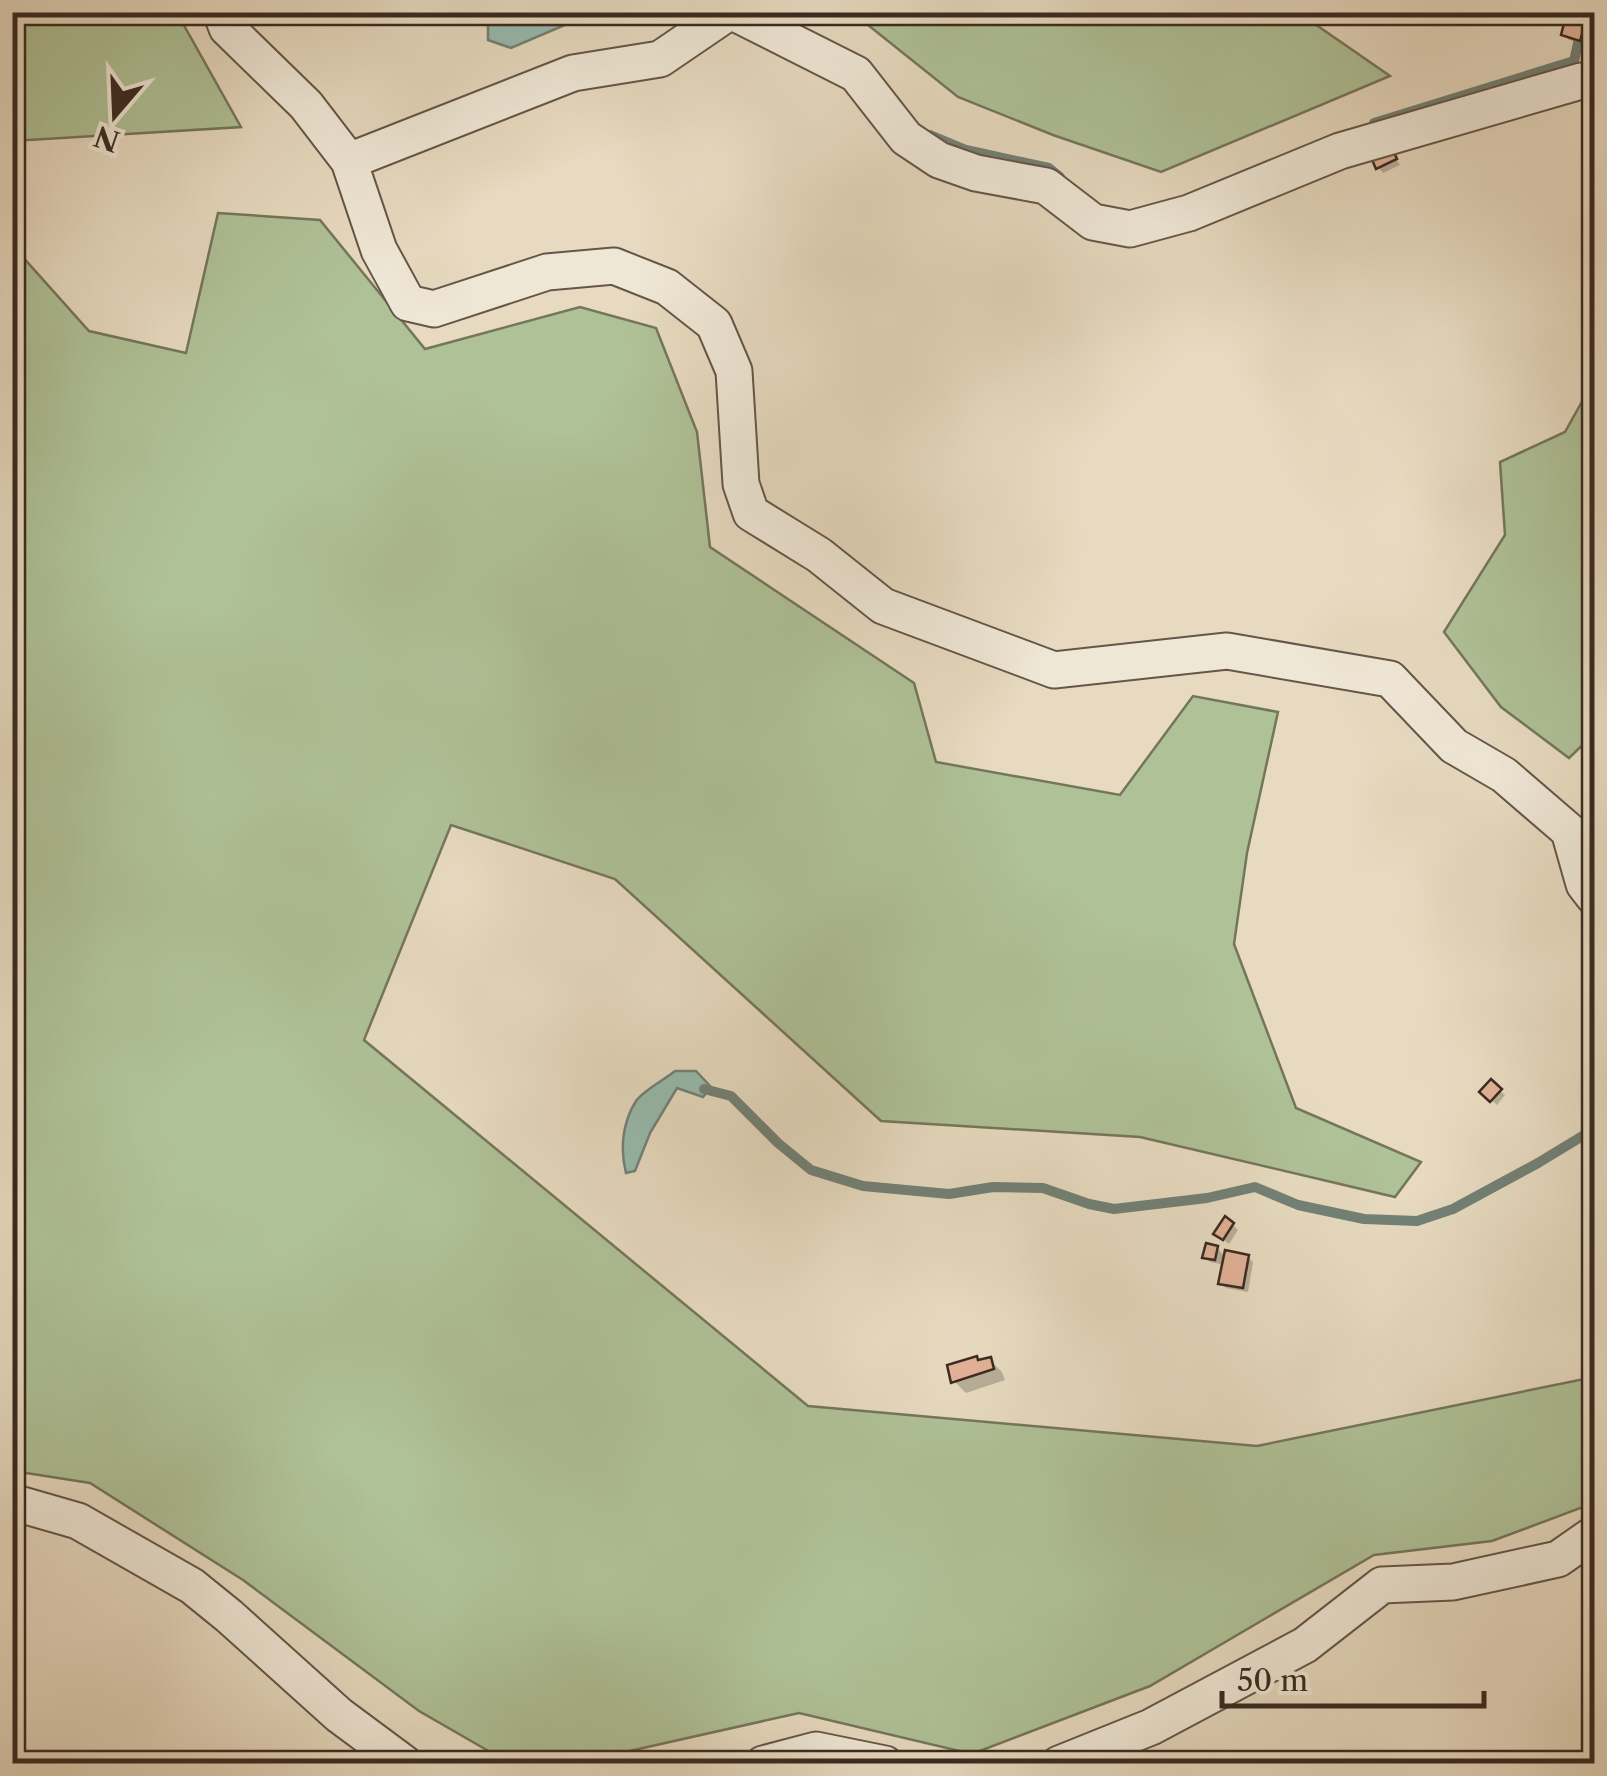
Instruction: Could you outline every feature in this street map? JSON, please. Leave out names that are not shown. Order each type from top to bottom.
[{"type":"street","points":[[221,12],[228,28],[306,105],[350,162],[378,250],[408,304],[434,309],[546,272],[614,266],[666,286],[714,324],[734,370],[741,484],[751,513],[819,555],[882,606],[1054,670],[1226,651],[1390,679],[1454,746],[1504,775],[1569,832],[1584,884],[1594,897]]},
{"type":"street","points":[[350,162],[572,73],[660,59],[731,12],[856,74],[906,138],[939,160],[976,173],[1046,186],[1093,222],[1130,228],[1189,213],[1340,151],[1581,81],[1594,81]]},
{"type":"street","points":[[12,1502],[78,1521],[192,1586],[339,1715],[405,1764]]},
{"type":"street","points":[[1060,1764],[1151,1726],[1305,1645],[1382,1585],[1453,1582],[1558,1558],[1594,1534]]},
{"type":"street","points":[[764,1764],[816,1750],[885,1764]]},
{"type":"green space","points":[[13,12],[177,13],[241,127],[13,141]]},
{"type":"green space","points":[[853,13],[1299,13],[1390,76],[1161,172],[958,97]]},
{"type":"green space","points":[[218,213],[320,220],[425,349],[580,307],[656,328],[697,432],[710,547],[914,683],[936,762],[1120,795],[1193,696],[1278,712],[1247,853],[1234,944],[1296,1108],[1421,1162],[1395,1197],[1140,1137],[881,1121],[615,879],[451,825],[364,1040],[808,1406],[1257,1446],[1594,1377],[1594,1503],[1492,1541],[1374,1555],[1150,1686],[972,1754],[799,1713],[576,1763],[511,1764],[419,1711],[243,1580],[90,1483],[13,1471],[12,245],[89,331],[186,353]]},
{"type":"green space","points":[[1594,380],[1594,734],[1569,758],[1501,707],[1444,632],[1505,535],[1500,462],[1565,432]]},
{"type":"water","points":[[488,12],[593,13],[511,48],[488,40]]},
{"type":"water","points":[[675,1071],[696,1071],[711,1087],[703,1097],[677,1088],[650,1133],[635,1171],[626,1173],[624,1137],[631,1109],[644,1093]]},
{"type":"building","points":[[1567,12],[1587,16],[1580,41],[1561,35]]},
{"type":"building","points":[[1391,146],[1397,159],[1376,169],[1370,155]]},
{"type":"building","points":[[1491,1079],[1502,1089],[1490,1102],[1479,1092]]},
{"type":"building","points":[[1225,1216],[1234,1223],[1223,1240],[1213,1234]]},
{"type":"building","points":[[1206,1243],[1218,1246],[1215,1260],[1202,1258]]},
{"type":"building","points":[[1225,1250],[1249,1255],[1243,1288],[1218,1284]]},
{"type":"building","points":[[977,1356],[978,1360],[991,1357],[994,1369],[951,1383],[947,1365]]},
{"type":"waterway","points":[[1374,123],[1574,61],[1585,12]]},
{"type":"waterway","points":[[930,135],[966,150],[1049,168],[1060,177]]},
{"type":"waterway","points":[[704,1089],[731,1096],[811,1170],[863,1186],[949,1194],[993,1187],[1043,1188],[1114,1209],[1207,1198],[1255,1187],[1298,1205],[1364,1219],[1417,1221],[1453,1209],[1594,1129]]}]
